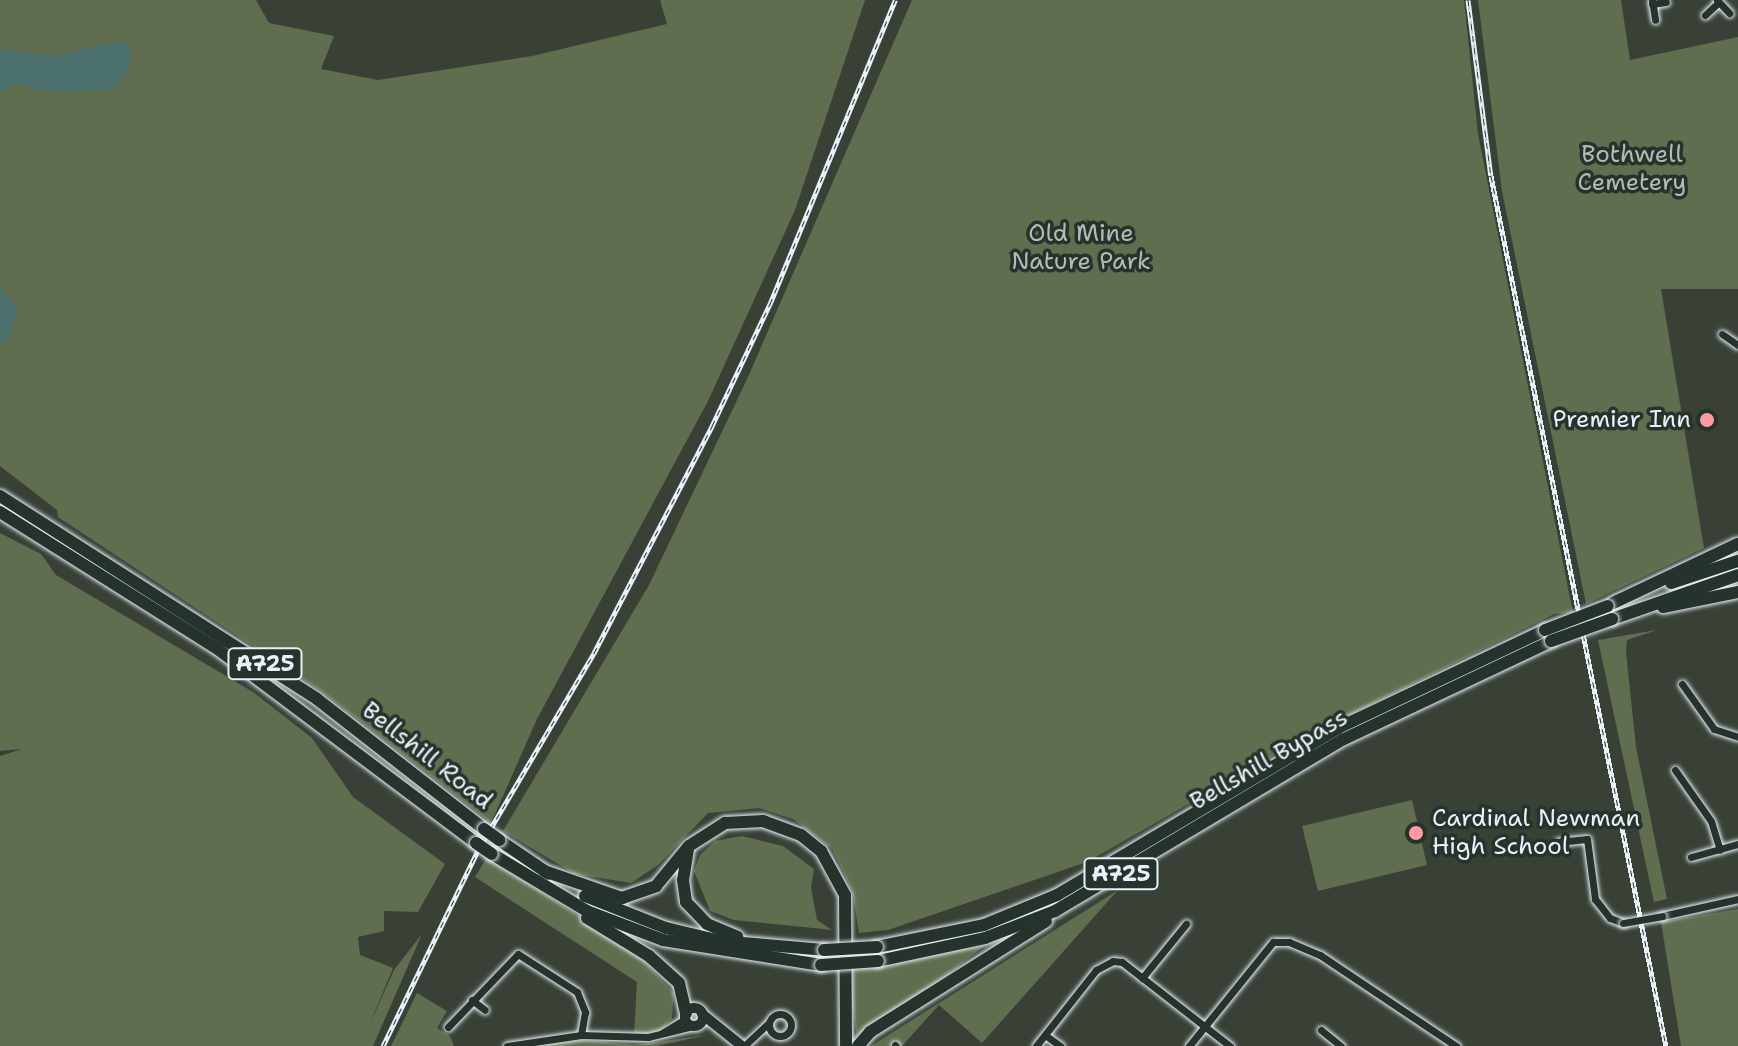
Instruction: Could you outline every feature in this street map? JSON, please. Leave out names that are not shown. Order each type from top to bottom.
[{"type":"highway","name":"Bellshill Road","points":[[0,493],[317,699],[484,829],[579,893],[666,928],[790,950],[824,950]]},
{"type":"highway","name":"Bellshill Road","points":[[0,514],[40,536],[315,717],[526,879],[587,911],[663,940],[821,965]]},
{"type":"highway","points":[[1610,604],[1738,544]]},
{"type":"highway","name":"Bellshill Bypass","points":[[821,965],[985,938],[1089,893],[1344,739],[1610,604],[1738,561]]},
{"type":"highway","name":"Bellshill Bypass","points":[[824,950],[878,954],[984,925],[1057,895],[1338,728],[1548,636],[1612,619],[1738,575]]},
{"type":"highway","points":[[1612,619],[1738,592]]},
{"type":"highway","points":[[544,871],[608,897],[637,895],[656,886],[689,846],[708,829],[744,819],[781,825],[821,851],[840,881],[849,912],[850,1045]]},
{"type":"highway","points":[[689,846],[683,890],[694,914],[724,934],[790,950]]},
{"type":"highway","points":[[526,879],[649,956],[679,983],[690,1021]]},
{"type":"highway","points":[[850,1045],[1089,893]]},
{"type":"main road","points":[[690,1021],[696,1008],[743,1046]]},
{"type":"main road","points":[[690,1021],[702,1014]]},
{"type":"main road","points":[[690,1021],[718,1027]]},
{"type":"street","points":[[1655,20],[1652,2],[1666,2]]},
{"type":"street","points":[[1705,15],[1717,2],[1729,13]]},
{"type":"street","points":[[1722,334],[1738,345]]},
{"type":"street","points":[[1682,684],[1707,723],[1738,737]]},
{"type":"street","points":[[1675,770],[1711,821],[1720,850]]},
{"type":"street","points":[[1558,842],[1587,839],[1595,899],[1610,918],[1623,923],[1738,899]]},
{"type":"street","points":[[1691,857],[1738,844]]},
{"type":"street","points":[[1142,978],[1186,924]]},
{"type":"street","points":[[1189,1046],[1273,942],[1289,942],[1327,959],[1456,1046]]},
{"type":"street","points":[[448,1027],[518,954],[577,992],[585,1012],[581,1035]]},
{"type":"street","points":[[1036,1046],[1096,970],[1113,961],[1142,978],[1230,1046]]},
{"type":"street","points":[[472,1000],[485,1010]]},
{"type":"street","points":[[507,1046],[581,1035],[660,1034],[690,1021]]},
{"type":"street","points":[[743,1046],[769,1023]]},
{"type":"street","points":[[1321,1030],[1341,1046]]},
{"type":"street","points":[[1045,1035],[1060,1046]]},
{"type":"green space","points":[[0,0],[256,0],[269,23],[334,36],[321,69],[378,80],[532,56],[667,24],[660,0],[865,0],[795,210],[708,401],[537,719],[491,823],[321,691],[58,517],[57,510],[0,466]]},
{"type":"green space","name":"Old Mine Nature Park","points":[[912,0],[1464,0],[1478,134],[1573,613],[1554,614],[1316,731],[1087,862],[888,930],[859,933],[852,890],[832,849],[793,819],[759,808],[708,813],[658,865],[631,883],[575,874],[503,831],[649,585],[748,377]]},
{"type":"green space","name":"Bothwell Cemetery","points":[[1478,0],[1621,0],[1630,60],[1738,37],[1738,289],[1661,289],[1704,548],[1586,604],[1502,191]]},
{"type":"green space","points":[[0,533],[41,554],[56,575],[253,692],[312,738],[353,797],[445,864],[418,912],[384,911],[384,931],[358,937],[360,955],[393,968],[368,1028],[394,970],[422,934],[373,1046],[0,1046],[0,756],[22,749],[0,751]]},
{"type":"green space","points":[[1657,630],[1627,640],[1626,652],[1636,747],[1667,899],[1654,902],[1598,640]]},
{"type":"green space","points":[[1412,800],[1427,865],[1318,891],[1302,826]]},
{"type":"green space","points":[[742,836],[783,846],[814,869],[811,888],[817,920],[832,930],[734,920],[710,911],[694,871],[700,855],[715,841]]},
{"type":"green space","points":[[487,857],[637,954],[674,993],[672,1019],[657,1033],[634,1035],[637,982],[475,877]]},
{"type":"green space","points":[[1118,890],[982,1043],[939,1005],[902,1046],[871,1046]]},
{"type":"green space","points":[[1738,909],[1738,1046],[1681,1046],[1661,922]]},
{"type":"green space","points":[[984,946],[858,1046],[847,966]]},
{"type":"green space","points":[[417,993],[447,1011],[437,1028],[450,1036],[454,1046],[391,1046]]},
{"type":"green space","points":[[707,1035],[657,1046],[527,1046],[584,1040],[635,1045]]},
{"type":"water","points":[[109,43],[129,43],[131,65],[112,90],[42,91],[18,84],[0,91],[0,49],[57,56]]},
{"type":"water","points":[[0,287],[17,308],[9,340],[0,345]]},
{"type":"railway","points":[[383,1046],[478,850],[594,653],[712,426],[770,304],[895,0]]},
{"type":"railway","points":[[1468,0],[1491,176],[1666,1046]]},
{"type":"place","name":"Premier Inn","points":[[1707,420]]},
{"type":"place","name":"Cardinal Newman High School","points":[[1416,833]]}]
